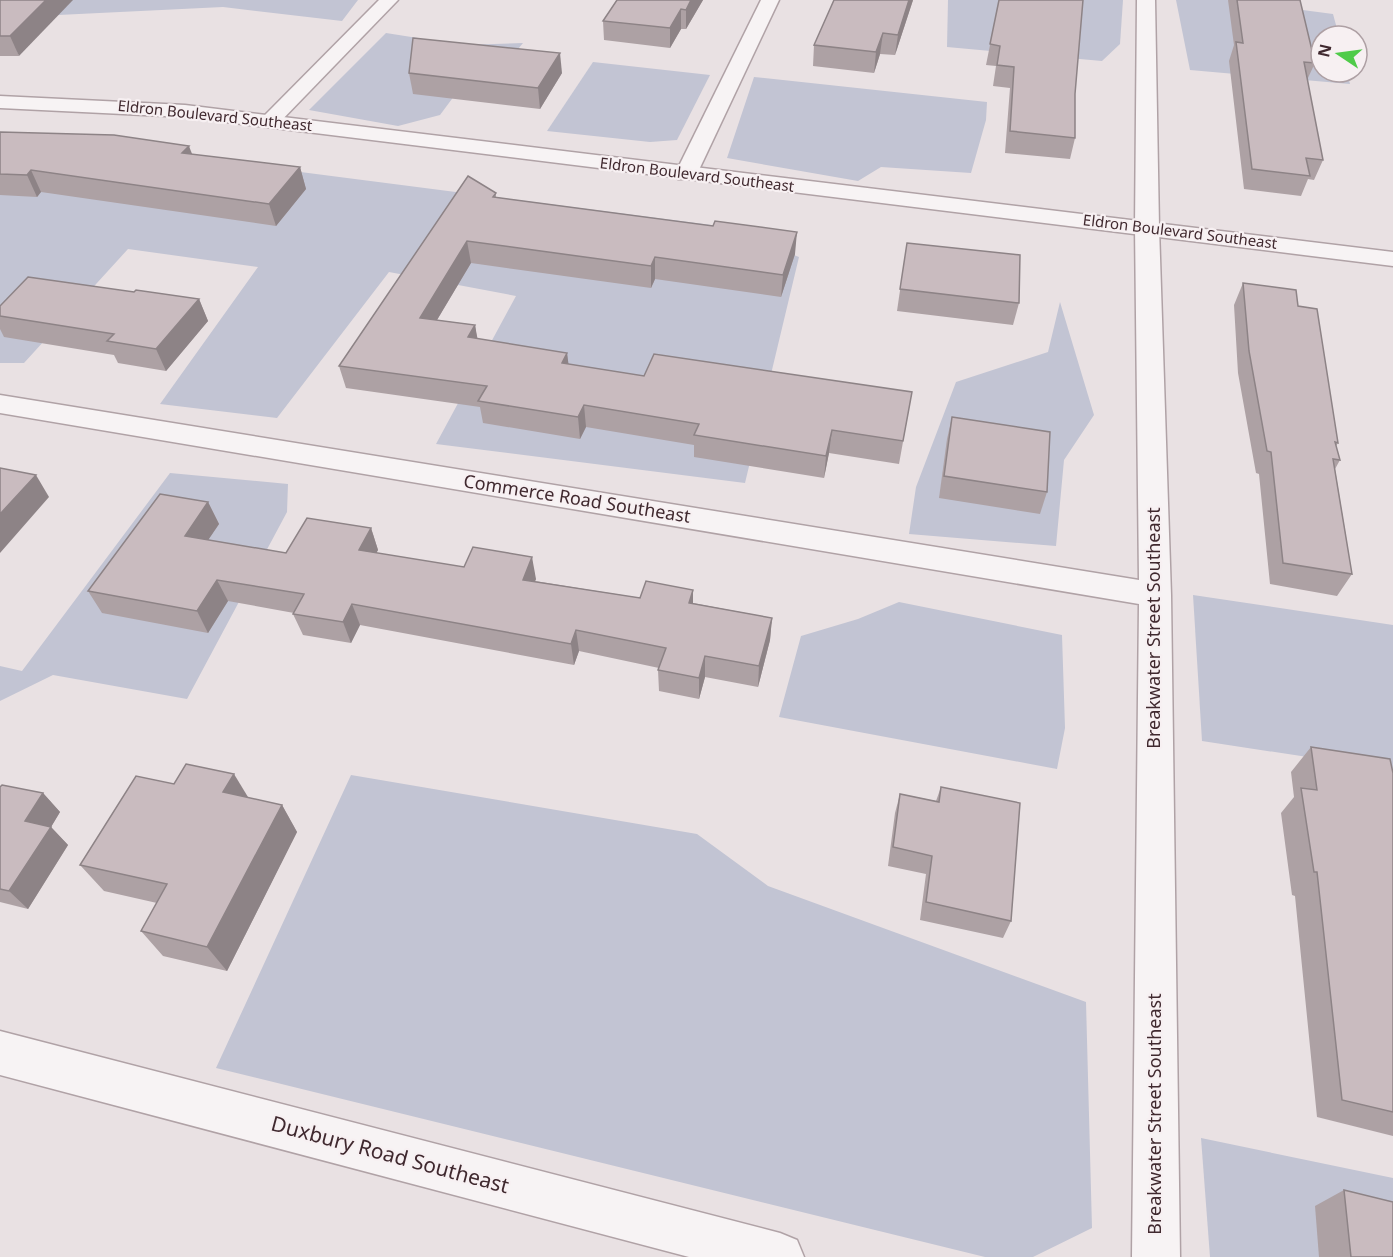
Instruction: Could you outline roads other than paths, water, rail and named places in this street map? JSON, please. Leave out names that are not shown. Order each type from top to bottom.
[{"type":"street","points":[[270,121],[388,0]]},
{"type":"street","points":[[686,174],[770,0]]},
{"type":"street","name":"Breakwater Street Southeast","points":[[1146,0],[1147,227],[1155,594],[1156,1257]]},
{"type":"street","name":"Eldron Boulevard Southeast","points":[[0,102],[185,111],[686,174],[1147,227],[1393,259]]},
{"type":"street","name":"Commerce Road Southeast","points":[[0,404],[1155,594]]},
{"type":"street","name":"Duxbury Road Southeast","points":[[0,1053],[780,1257]]}]
